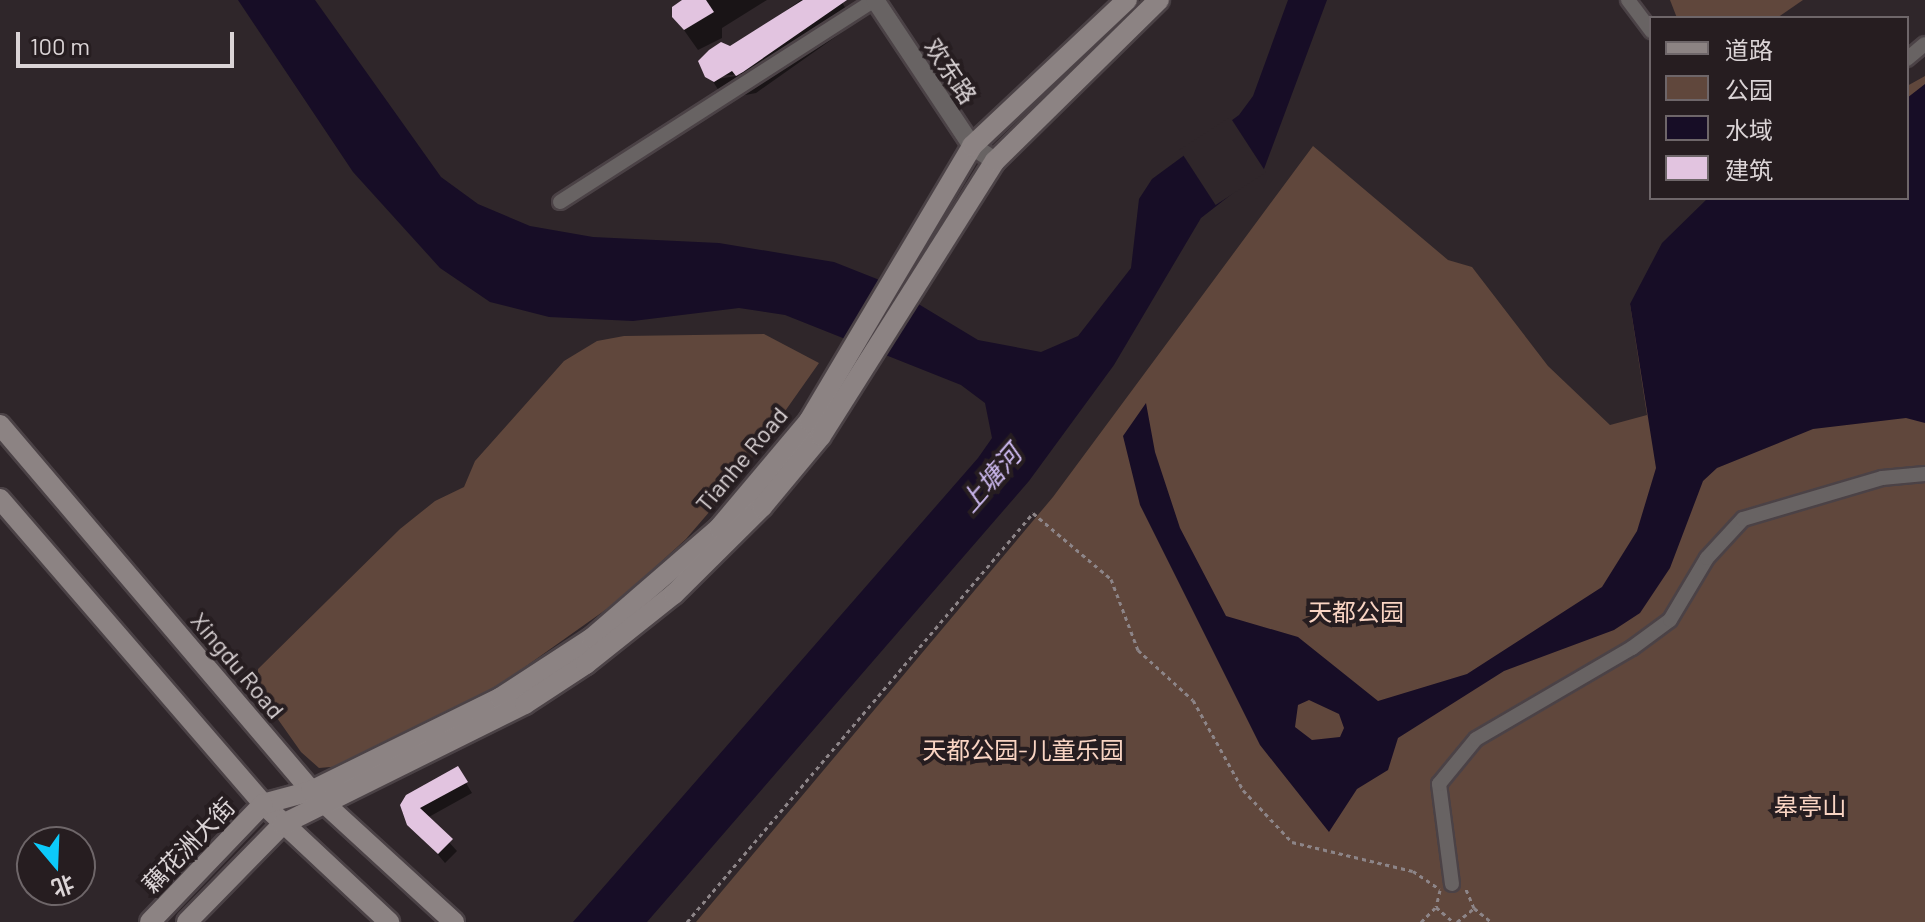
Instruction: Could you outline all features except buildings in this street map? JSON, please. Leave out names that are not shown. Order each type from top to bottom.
[{"type":"main road","name":"Tianhe Road","points":[[263,804],[318,798],[502,716],[615,643],[762,507],[844,404],[913,271],[972,146],[1127,0]]},
{"type":"main road","name":"Tianhe Road","points":[[318,798],[500,698],[592,638],[719,528],[809,421],[840,373],[995,161],[1159,0]]},
{"type":"main road","name":"Xingdu Road","points":[[0,425],[318,798],[454,922]]},
{"type":"main road","points":[[0,499],[263,804],[389,922]]},
{"type":"main road","points":[[187,922],[283,824],[318,798]]},
{"type":"main road","name":"藕花洲大街","points":[[150,922],[263,804]]},
{"type":"street","name":"欢东路","points":[[875,0],[972,146],[995,161]]},
{"type":"street","points":[[560,202],[875,0]]},
{"type":"street","points":[[1628,0],[1649,28]]},
{"type":"street","points":[[1909,57],[1925,44]]},
{"type":"street","points":[[1446,887],[1439,784],[1476,739],[1632,648],[1670,620],[1707,558],[1743,519],[1882,478],[1925,474]]},
{"type":"path","points":[[687,922],[1033,513],[1111,579],[1138,650],[1193,700],[1243,790],[1292,842],[1413,871],[1446,887]]},
{"type":"path","points":[[1457,922],[1464,921],[1474,908],[1473,895]]},
{"type":"path","points":[[1421,922],[1436,907]]},
{"type":"path","points":[[1474,908],[1491,922]]},
{"type":"green space","points":[[1670,0],[1803,0],[1780,16],[1676,16]]},
{"type":"green space","name":"天都公园","points":[[1925,76],[1925,922],[696,922],[1053,497],[1313,146],[1448,260],[1472,267],[1548,366],[1610,425],[1647,415],[1630,304],[1902,200],[1909,200],[1909,85]]},
{"type":"green space","points":[[764,334],[819,363],[735,482],[686,539],[618,601],[487,694],[342,766],[319,768],[301,752],[258,691],[258,669],[400,529],[435,501],[464,487],[475,461],[564,361],[597,341],[624,336]]},
{"type":"water","name":"上塘河","points":[[238,0],[315,0],[441,177],[478,204],[530,226],[593,237],[719,243],[834,262],[877,279],[978,340],[1041,352],[1078,336],[1131,268],[1139,199],[1152,179],[1239,115],[1253,96],[1288,0],[1327,0],[1264,169],[1201,218],[1114,365],[1029,481],[647,922],[573,922],[978,458],[992,438],[985,403],[961,385],[785,315],[739,308],[633,321],[549,317],[490,302],[440,268],[353,172]]},
{"type":"water","points":[[1925,84],[1925,423],[1906,418],[1813,429],[1717,468],[1703,481],[1670,568],[1640,613],[1614,630],[1504,671],[1398,738],[1388,770],[1357,789],[1329,832],[1260,745],[1140,505],[1123,436],[1146,403],[1155,452],[1180,528],[1226,616],[1298,637],[1378,701],[1467,674],[1602,587],[1637,531],[1656,468],[1630,304],[1662,243],[1706,200],[1909,200],[1909,96]],"holes":[[[1309,700],[1339,714],[1344,728],[1340,737],[1312,740],[1295,727],[1298,705]]]},
{"type":"pier","points":[[1230,117],[1266,172],[1216,205],[1180,150]]},
{"type":"park label","name":"天都公园-儿童乐园","points":[[1023,750]]},
{"type":"park label","name":"皋亭山","points":[[1810,806]]}]
